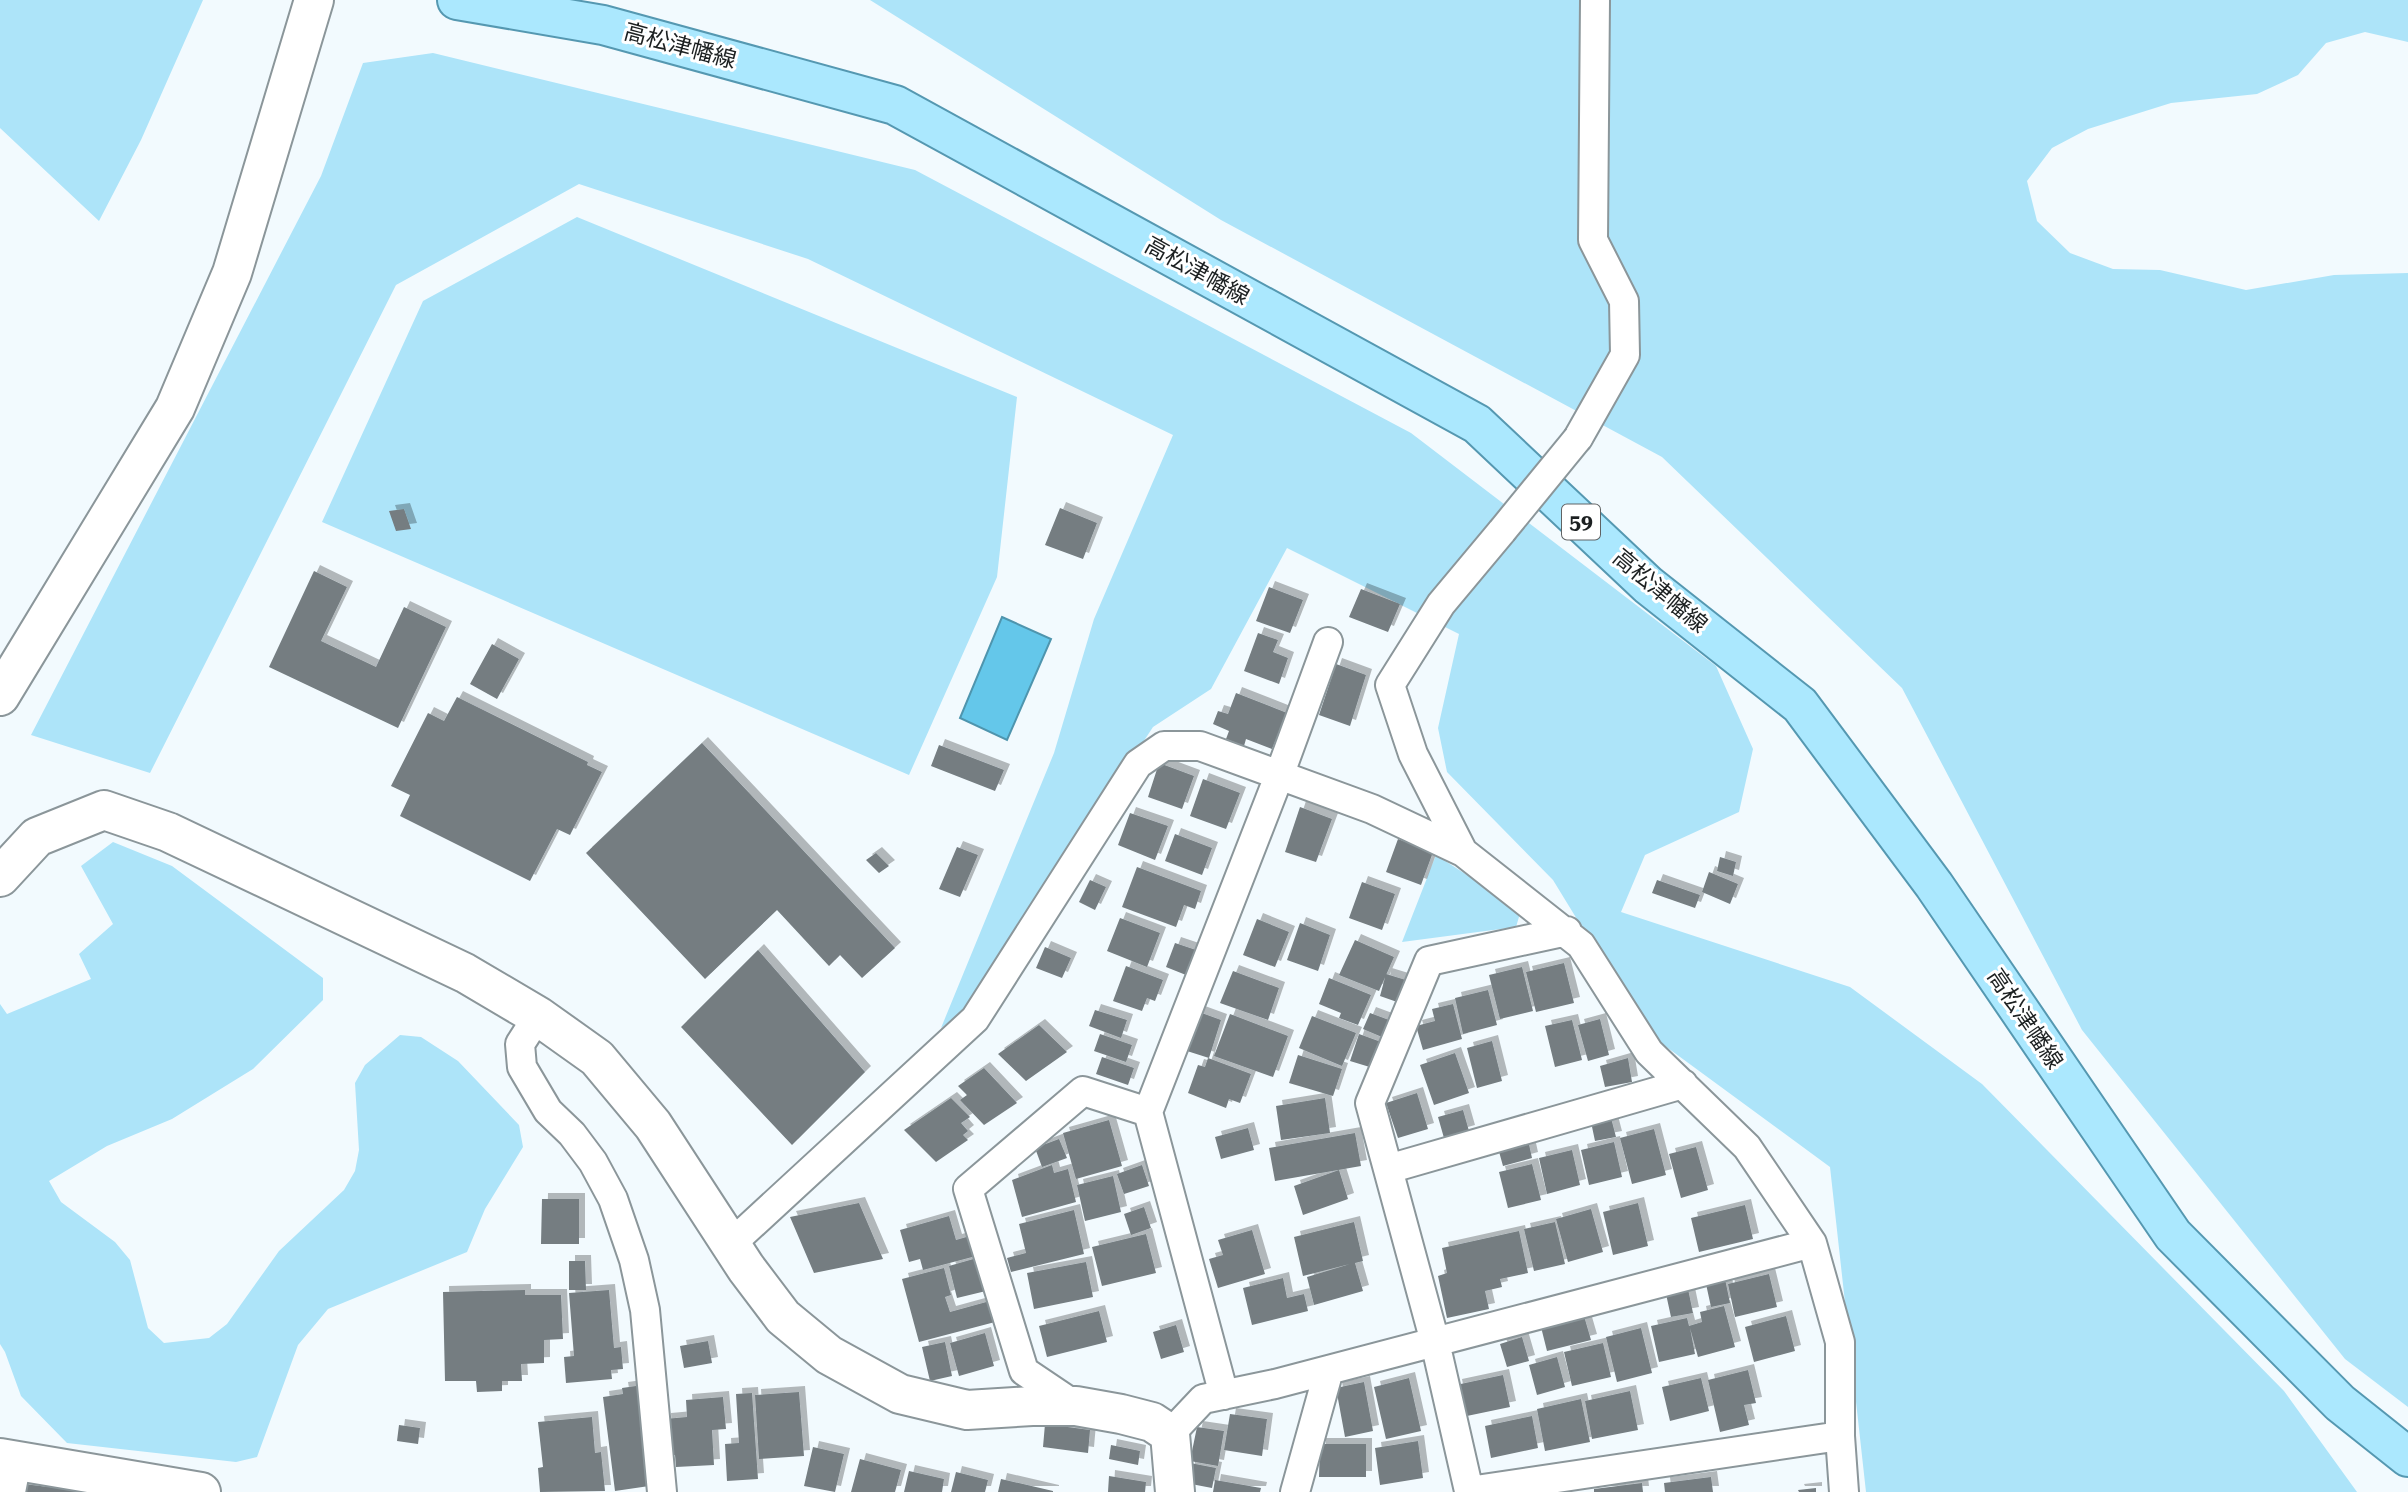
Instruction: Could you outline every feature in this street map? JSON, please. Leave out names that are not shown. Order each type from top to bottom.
[{"type":"main road","name":"高松津幡線","points":[[457,0],[603,25],[895,106],[1477,424],[1648,585],[1800,705],[1934,885],[2173,1235],[2340,1403],[2408,1457]]},
{"type":"street","points":[[0,696],[175,408],[232,273],[314,0]]},
{"type":"street","points":[[1463,852],[1413,754],[1391,685],[1441,604],[1578,438],[1625,355],[1624,301],[1593,240],[1595,0]]},
{"type":"street","points":[[1224,1395],[1148,1112],[1279,776],[1328,642]]},
{"type":"street","points":[[731,1244],[975,1019],[1138,764],[1164,746],[1200,746],[1372,810],[1463,852],[1581,944],[1649,1052],[1747,1147],[1812,1243],[1840,1342],[1840,1436],[1844,1492]]},
{"type":"street","points":[[0,877],[37,837],[104,810],[180,838],[465,974],[538,1016],[597,1058],[653,1125],[731,1244],[783,1317],[830,1355],[900,1394],[967,1410],[1076,1406],[1152,1422],[1170,1434]]},
{"type":"street","points":[[1567,931],[1429,961],[1370,1103],[1435,1342],[1469,1491],[1840,1436]]},
{"type":"street","points":[[538,1016],[520,1044],[522,1067],[548,1111],[572,1134],[593,1162],[613,1199],[634,1260],[645,1310],[662,1492]]},
{"type":"street","points":[[1388,1169],[1683,1084]]},
{"type":"street","points":[[1076,1406],[1024,1371],[968,1189],[1083,1091],[1148,1112]]},
{"type":"street","points":[[1175,1492],[1170,1434],[1203,1399],[1329,1370],[1812,1243]]},
{"type":"street","points":[[1295,1492],[1329,1370]]},
{"type":"street","points":[[10,1470],[201,1492]]},
{"type":"shaded area","points":[[0,0],[203,0],[141,140],[99,221],[0,128]]},
{"type":"shaded area","points":[[870,0],[2408,0],[2408,42],[2365,32],[2326,43],[2298,75],[2257,94],[2171,103],[2088,129],[2052,148],[2027,181],[2037,221],[2070,253],[2113,269],[2160,270],[2246,290],[2334,275],[2408,273],[2408,1407],[2345,1359],[2082,1030],[1902,688],[1662,457],[1221,220]]},
{"type":"shaded area","points":[[433,53],[915,170],[1411,433],[1716,666],[1753,749],[1739,812],[1645,855],[1621,912],[1850,987],[1982,1084],[2284,1391],[2357,1492],[1866,1492],[1830,1167],[1646,1032],[1553,880],[1447,772],[1438,728],[1459,634],[1287,548],[1211,689],[1153,727],[968,1009],[941,1028],[1054,753],[1094,619],[1173,435],[808,259],[579,184],[396,285],[150,773],[31,735],[321,176],[363,63]]},
{"type":"shaded area","points":[[577,217],[1017,397],[997,577],[909,775],[322,522],[423,301]]},
{"type":"shaded area","points":[[1002,617],[1051,639],[1007,740],[960,718]]},
{"type":"shaded area","points":[[113,842],[172,866],[323,978],[323,1000],[253,1069],[172,1119],[107,1146],[49,1181],[61,1202],[115,1242],[130,1260],[148,1328],[164,1343],[209,1338],[227,1324],[279,1251],[344,1190],[355,1171],[359,1150],[355,1083],[365,1065],[400,1035],[421,1037],[458,1061],[519,1125],[523,1147],[485,1209],[467,1252],[328,1309],[298,1345],[257,1457],[236,1462],[67,1443],[21,1396],[0,1344],[0,1004],[7,1014],[91,979],[79,954],[113,924],[81,866]]},
{"type":"shaded area","points":[[1436,855],[1521,910],[1516,927],[1402,942]]},
{"type":"building","points":[[1060,508],[1097,523],[1083,559],[1045,545]]},
{"type":"building","points":[[404,509],[411,529],[396,531],[389,511]]},
{"type":"building","points":[[314,571],[347,587],[321,641],[376,667],[404,607],[446,627],[398,728],[269,667]]},
{"type":"building","points":[[1269,587],[1303,600],[1290,633],[1256,621]]},
{"type":"building","points":[[1361,589],[1400,604],[1388,632],[1349,617]]},
{"type":"building","points":[[1258,633],[1278,640],[1273,652],[1288,658],[1279,684],[1244,671]]},
{"type":"building","points":[[492,644],[519,659],[497,699],[470,684]]},
{"type":"building","points":[[1336,664],[1366,675],[1350,726],[1319,715]]},
{"type":"building","points":[[1236,693],[1287,713],[1272,749],[1246,739],[1244,746],[1226,739],[1229,731],[1213,724],[1218,711],[1228,714]]},
{"type":"building","points":[[457,697],[588,762],[587,765],[602,772],[570,835],[557,829],[530,881],[400,816],[410,795],[391,786],[428,713],[444,721]]},
{"type":"building","points":[[702,743],[895,948],[862,978],[840,955],[829,966],[777,910],[705,979],[586,853]]},
{"type":"building","points":[[939,745],[1004,770],[995,791],[931,766]]},
{"type":"building","points":[[1159,763],[1194,776],[1182,809],[1148,797]]},
{"type":"building","points":[[1203,779],[1240,793],[1226,829],[1190,816]]},
{"type":"building","points":[[1300,807],[1332,819],[1316,862],[1285,852]]},
{"type":"building","points":[[1130,813],[1168,826],[1155,860],[1118,845]]},
{"type":"building","points":[[1175,834],[1212,848],[1202,875],[1165,861]]},
{"type":"building","points":[[1398,839],[1433,852],[1421,885],[1386,872]]},
{"type":"building","points":[[957,847],[978,855],[960,897],[939,889]]},
{"type":"building","points":[[876,853],[889,866],[879,873],[866,860]]},
{"type":"building","points":[[1720,857],[1736,862],[1733,876],[1717,871]]},
{"type":"building","points":[[1137,867],[1201,891],[1195,909],[1184,905],[1176,927],[1122,907]]},
{"type":"building","points":[[1709,872],[1738,884],[1730,904],[1702,892]]},
{"type":"building","points":[[1090,880],[1106,887],[1095,910],[1079,902]]},
{"type":"building","points":[[1657,880],[1700,895],[1695,908],[1652,893]]},
{"type":"building","points":[[1362,882],[1395,894],[1382,930],[1349,918]]},
{"type":"building","points":[[1120,918],[1160,933],[1147,967],[1107,951]]},
{"type":"building","points":[[1257,919],[1289,932],[1275,967],[1243,955]]},
{"type":"building","points":[[1300,923],[1330,935],[1318,971],[1287,960]]},
{"type":"building","points":[[1355,940],[1394,957],[1379,991],[1339,975]]},
{"type":"building","points":[[1175,943],[1196,950],[1186,975],[1166,967]]},
{"type":"building","points":[[1045,947],[1071,958],[1062,978],[1036,968]]},
{"type":"building","points":[[758,950],[865,1072],[792,1145],[681,1027]]},
{"type":"building","points":[[1564,963],[1574,1003],[1536,1012],[1526,972]]},
{"type":"building","points":[[1126,966],[1163,980],[1155,1001],[1147,998],[1142,1011],[1113,1001]]},
{"type":"building","points":[[1522,967],[1533,1011],[1500,1019],[1489,975]]},
{"type":"building","points":[[1233,971],[1279,988],[1268,1020],[1220,1003]]},
{"type":"building","points":[[1386,974],[1409,981],[1400,1003],[1380,996]]},
{"type":"building","points":[[1329,978],[1371,995],[1358,1025],[1339,1018],[1341,1013],[1319,1004]]},
{"type":"building","points":[[1488,990],[1497,1025],[1463,1034],[1455,998]]},
{"type":"building","points":[[1453,1004],[1462,1039],[1423,1050],[1416,1026],[1435,1021],[1432,1009]]},
{"type":"building","points":[[1095,1010],[1127,1020],[1121,1038],[1089,1026]]},
{"type":"building","points":[[1199,1012],[1221,1020],[1209,1058],[1187,1051]]},
{"type":"building","points":[[1370,1013],[1389,1020],[1382,1037],[1363,1029]]},
{"type":"building","points":[[1230,1014],[1288,1036],[1273,1077],[1214,1056]]},
{"type":"building","points":[[1312,1016],[1356,1033],[1342,1066],[1299,1048]]},
{"type":"building","points":[[1600,1019],[1609,1055],[1588,1061],[1578,1025]]},
{"type":"building","points":[[1572,1020],[1582,1060],[1555,1067],[1545,1026]]},
{"type":"building","points":[[1039,1025],[1067,1052],[1026,1081],[998,1054]]},
{"type":"building","points":[[1100,1034],[1132,1045],[1126,1062],[1094,1051]]},
{"type":"building","points":[[1359,1034],[1381,1042],[1373,1068],[1350,1061]]},
{"type":"building","points":[[1492,1041],[1502,1081],[1477,1088],[1467,1048]]},
{"type":"building","points":[[1455,1053],[1469,1093],[1434,1105],[1420,1065]]},
{"type":"building","points":[[1298,1055],[1342,1069],[1333,1096],[1289,1083]]},
{"type":"building","points":[[1102,1057],[1134,1068],[1128,1085],[1096,1074]]},
{"type":"building","points":[[1208,1058],[1251,1074],[1240,1103],[1229,1099],[1226,1108],[1188,1093],[1198,1065],[1205,1067]]},
{"type":"building","points":[[1628,1058],[1632,1082],[1605,1087],[1600,1066]]},
{"type":"building","points":[[984,1068],[1017,1103],[984,1125],[960,1100],[967,1095],[958,1086]]},
{"type":"building","points":[[1417,1093],[1428,1129],[1398,1138],[1386,1103]]},
{"type":"building","points":[[951,1098],[970,1117],[961,1123],[968,1131],[963,1135],[968,1140],[936,1162],[904,1130]]},
{"type":"building","points":[[1325,1098],[1330,1133],[1281,1140],[1276,1106]]},
{"type":"building","points":[[1463,1110],[1469,1131],[1444,1138],[1438,1117]]},
{"type":"building","points":[[1611,1118],[1616,1137],[1595,1141],[1591,1122]]},
{"type":"building","points":[[1109,1120],[1122,1166],[1076,1179],[1063,1133]]},
{"type":"building","points":[[1248,1128],[1254,1150],[1221,1159],[1215,1137]]},
{"type":"building","points":[[1654,1129],[1666,1175],[1632,1184],[1620,1138]]},
{"type":"building","points":[[1355,1133],[1361,1166],[1275,1181],[1269,1148]]},
{"type":"building","points":[[1059,1139],[1067,1158],[1042,1167],[1035,1148]]},
{"type":"building","points":[[1528,1140],[1532,1158],[1503,1166],[1498,1148]]},
{"type":"building","points":[[1614,1142],[1622,1177],[1589,1185],[1581,1150]]},
{"type":"building","points":[[1696,1147],[1708,1190],[1681,1198],[1669,1154]]},
{"type":"building","points":[[1572,1150],[1580,1185],[1547,1194],[1539,1158]]},
{"type":"building","points":[[1532,1164],[1541,1200],[1508,1208],[1499,1172]]},
{"type":"building","points":[[1052,1165],[1054,1173],[1068,1169],[1076,1202],[1022,1217],[1012,1180]]},
{"type":"building","points":[[1142,1165],[1149,1186],[1124,1194],[1117,1174]]},
{"type":"building","points":[[1339,1170],[1348,1199],[1303,1215],[1294,1186]]},
{"type":"building","points":[[1113,1176],[1121,1212],[1085,1221],[1077,1185]]},
{"type":"building","points":[[542,1199],[579,1199],[579,1244],[541,1244]]},
{"type":"building","points":[[859,1203],[883,1259],[814,1273],[790,1217]]},
{"type":"building","points":[[1638,1203],[1648,1246],[1613,1255],[1603,1212]]},
{"type":"building","points":[[1745,1205],[1753,1239],[1699,1252],[1691,1218]]},
{"type":"building","points":[[1144,1207],[1151,1228],[1131,1235],[1124,1214]]},
{"type":"building","points":[[1591,1209],[1603,1252],[1568,1262],[1556,1219]]},
{"type":"building","points":[[1074,1210],[1084,1254],[1011,1272],[1007,1258],[1026,1253],[1019,1224]]},
{"type":"building","points":[[949,1216],[956,1240],[970,1236],[976,1256],[923,1270],[920,1259],[909,1262],[900,1230]]},
{"type":"building","points":[[1354,1222],[1363,1261],[1355,1263],[1363,1291],[1314,1305],[1307,1277],[1350,1264],[1303,1276],[1294,1237]]},
{"type":"building","points":[[1555,1222],[1565,1264],[1534,1271],[1524,1229]]},
{"type":"building","points":[[1252,1230],[1265,1274],[1218,1288],[1209,1259],[1223,1255],[1218,1240]]},
{"type":"building","points":[[1519,1231],[1528,1273],[1500,1279],[1502,1287],[1485,1291],[1489,1309],[1447,1318],[1438,1276],[1447,1273],[1442,1248]]},
{"type":"building","points":[[1146,1234],[1156,1273],[1102,1286],[1092,1247]]},
{"type":"building","points":[[977,1258],[986,1291],[957,1298],[949,1266]]},
{"type":"building","points":[[569,1261],[585,1261],[586,1290],[569,1290]]},
{"type":"building","points":[[1086,1262],[1093,1297],[1034,1309],[1027,1273]]},
{"type":"building","points":[[944,1268],[951,1295],[945,1297],[950,1312],[990,1301],[995,1322],[919,1342],[902,1279]]},
{"type":"building","points":[[1769,1274],[1777,1307],[1735,1317],[1728,1284]]},
{"type":"building","points":[[1283,1278],[1287,1298],[1304,1294],[1308,1311],[1252,1325],[1243,1288]]},
{"type":"building","points":[[1725,1279],[1730,1303],[1711,1307],[1706,1284]]},
{"type":"building","points":[[1688,1289],[1693,1313],[1671,1317],[1666,1294]]},
{"type":"building","points":[[525,1290],[525,1295],[561,1295],[563,1339],[544,1340],[544,1363],[521,1364],[522,1381],[502,1381],[502,1391],[477,1392],[476,1381],[445,1381],[443,1292]]},
{"type":"building","points":[[609,1290],[614,1348],[621,1347],[623,1369],[611,1370],[612,1379],[566,1383],[564,1357],[574,1356],[569,1293]]},
{"type":"building","points":[[1724,1306],[1735,1347],[1698,1357],[1690,1328],[1695,1354],[1659,1362],[1651,1326],[1687,1318],[1689,1326],[1702,1322],[1700,1312]]},
{"type":"building","points":[[1099,1311],[1107,1342],[1047,1357],[1039,1326]]},
{"type":"building","points":[[1584,1316],[1591,1340],[1547,1351],[1541,1327]]},
{"type":"building","points":[[1786,1316],[1795,1351],[1754,1362],[1745,1327]]},
{"type":"building","points":[[1176,1325],[1184,1352],[1161,1359],[1153,1332]]},
{"type":"building","points":[[1641,1328],[1652,1373],[1617,1382],[1606,1337]]},
{"type":"building","points":[[985,1333],[994,1366],[959,1376],[950,1343]]},
{"type":"building","points":[[1522,1337],[1529,1361],[1507,1367],[1500,1344]]},
{"type":"building","points":[[708,1341],[712,1363],[684,1368],[680,1346]]},
{"type":"building","points":[[945,1342],[952,1376],[930,1381],[922,1347]]},
{"type":"building","points":[[1603,1343],[1611,1377],[1572,1386],[1564,1352]]},
{"type":"building","points":[[1557,1357],[1565,1387],[1537,1395],[1529,1365]]},
{"type":"building","points":[[1748,1370],[1756,1403],[1744,1405],[1749,1425],[1720,1432],[1708,1380]]},
{"type":"building","points":[[1503,1375],[1510,1407],[1462,1417],[1456,1385]]},
{"type":"building","points":[[1409,1378],[1421,1431],[1386,1439],[1374,1387]]},
{"type":"building","points":[[1701,1378],[1709,1411],[1670,1421],[1662,1387]]},
{"type":"building","points":[[1364,1382],[1373,1431],[1345,1437],[1336,1388]]},
{"type":"building","points":[[643,1385],[656,1485],[615,1491],[603,1397],[623,1394],[622,1388]]},
{"type":"building","points":[[1630,1391],[1638,1430],[1592,1439],[1585,1401]]},
{"type":"building","points":[[799,1392],[804,1456],[759,1459],[755,1395]]},
{"type":"building","points":[[752,1393],[758,1479],[727,1481],[725,1444],[739,1443],[736,1394]]},
{"type":"building","points":[[723,1397],[726,1429],[712,1430],[714,1465],[676,1467],[675,1455],[667,1456],[665,1419],[687,1417],[686,1400]]},
{"type":"building","points":[[1581,1399],[1590,1442],[1545,1451],[1537,1409]]},
{"type":"building","points":[[1230,1414],[1267,1419],[1262,1456],[1224,1450]]},
{"type":"building","points":[[1532,1416],[1538,1448],[1491,1458],[1485,1426]]},
{"type":"building","points":[[592,1417],[595,1453],[601,1452],[605,1491],[540,1492],[538,1468],[543,1467],[538,1422]]},
{"type":"building","points":[[1045,1424],[1090,1430],[1088,1453],[1043,1447]]},
{"type":"building","points":[[399,1425],[420,1428],[418,1444],[397,1441]]},
{"type":"building","points":[[1197,1427],[1224,1431],[1218,1466],[1190,1461]]},
{"type":"building","points":[[1418,1441],[1423,1478],[1380,1485],[1375,1448]]},
{"type":"building","points":[[1320,1444],[1366,1444],[1366,1477],[1319,1477]]},
{"type":"building","points":[[1111,1445],[1140,1451],[1138,1465],[1109,1459]]},
{"type":"building","points":[[813,1447],[844,1454],[835,1492],[804,1486]]},
{"type":"building","points":[[860,1459],[901,1470],[895,1492],[851,1492]]},
{"type":"building","points":[[1190,1463],[1216,1468],[1212,1488],[1186,1483]]},
{"type":"building","points":[[909,1471],[944,1479],[942,1492],[904,1492]]},
{"type":"building","points":[[956,1472],[988,1480],[985,1492],[951,1492]]},
{"type":"building","points":[[1109,1476],[1146,1482],[1145,1492],[1108,1492]]},
{"type":"building","points":[[1711,1477],[1713,1492],[1665,1492],[1664,1483]]},
{"type":"building","points":[[1001,1479],[1053,1491],[1053,1492],[998,1492]]},
{"type":"building","points":[[1215,1480],[1261,1488],[1260,1492],[1213,1492]]},
{"type":"building","points":[[1642,1483],[1643,1492],[1594,1492],[1594,1489]]},
{"type":"building","points":[[23,1484],[76,1490],[76,1492],[22,1492]]},
{"type":"building","points":[[1816,1488],[1816,1492],[1798,1490]]}]
